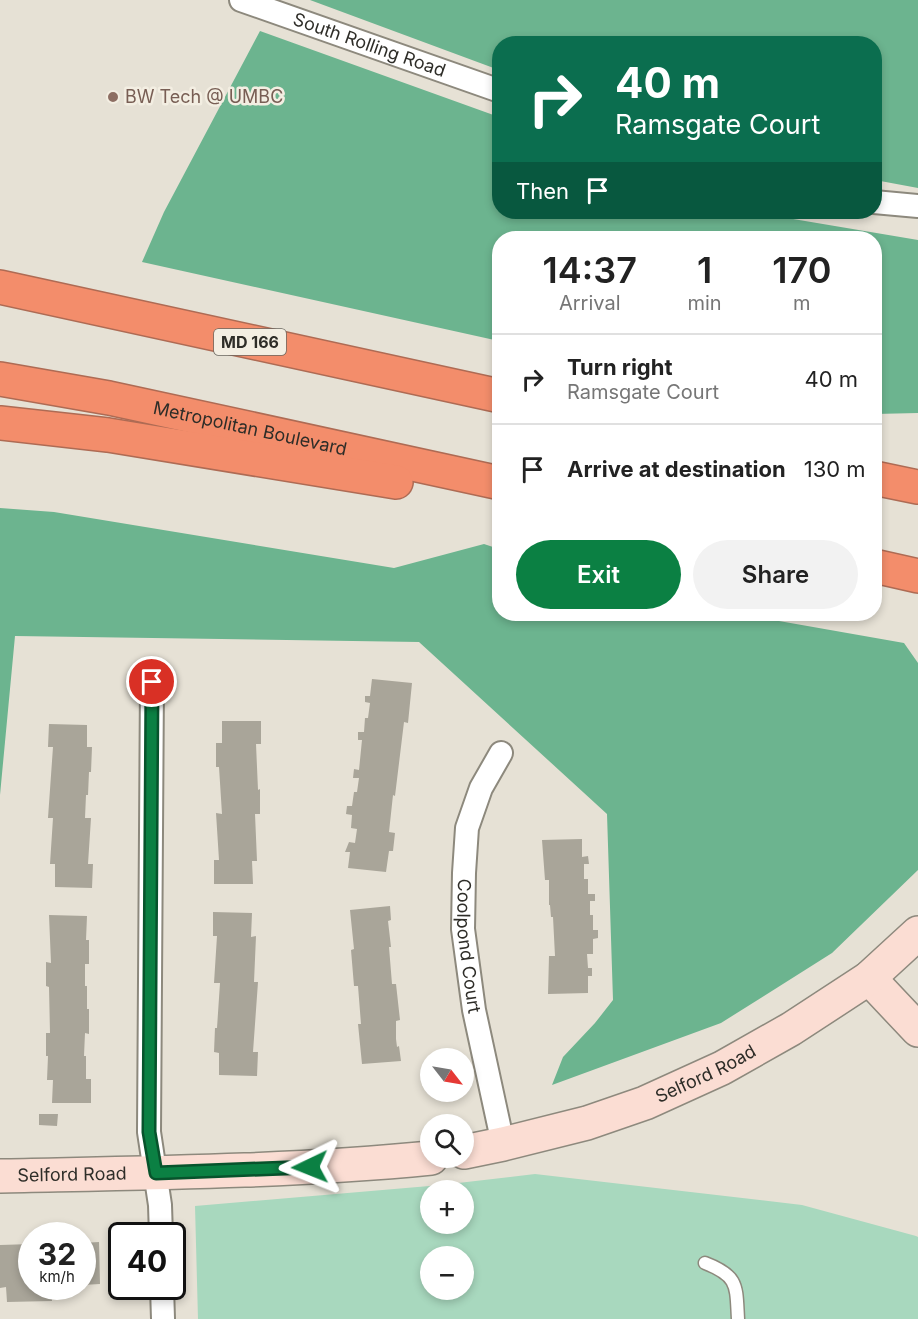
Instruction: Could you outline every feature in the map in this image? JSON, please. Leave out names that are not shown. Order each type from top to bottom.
[{"type":"highway","name":"MD 166","points":[[0,287],[492,394]]},
{"type":"highway","name":"Metropolitan Boulevard","points":[[0,379],[120,401],[492,481]]},
{"type":"highway","points":[[0,423],[108,435],[492,498]]},
{"type":"highway","points":[[882,479],[918,487]]},
{"type":"highway","points":[[882,568],[918,576]]},
{"type":"street","name":"South Rolling Road","points":[[241,0],[492,88]]},
{"type":"street","points":[[882,203],[918,206]]},
{"type":"street","points":[[152,682],[149,1132],[161,1222]]},
{"type":"street","name":"Coolpond Court","points":[[501,753],[481,788],[467,828],[463,929],[474,1010],[503,1144]]},
{"type":"street","name":"Selford Road","points":[[474,1150],[587,1123],[645,1103],[722,1068],[791,1029],[870,978],[918,933]]},
{"type":"street","points":[[870,978],[918,1030]]},
{"type":"street","name":"Selford Road","points":[[0,1176],[355,1166],[420,1159]]},
{"type":"street","points":[[162,1300],[163,1319]]},
{"type":"lane","points":[[705,1263],[723,1269],[736,1286],[738,1319]]},
{"type":"green space","points":[[310,0],[918,0],[918,188],[882,181],[882,36],[492,36],[492,67]]},
{"type":"green space","points":[[260,31],[492,114],[492,219],[793,219],[864,231],[492,231],[492,339],[142,262],[164,212]]},
{"type":"green space","points":[[882,234],[918,240],[918,413],[882,414]]},
{"type":"green space","points":[[0,508],[54,512],[394,568],[484,544],[492,547],[492,621],[780,621],[904,643],[918,663],[918,870],[832,953],[721,1023],[552,1085],[563,1057],[613,1000],[607,814],[419,642],[15,636],[0,795]]},
{"type":"green space","points":[[535,1174],[802,1205],[918,1237],[918,1319],[198,1319],[195,1206],[420,1187],[420,1234],[474,1234],[474,1181]]},
{"type":"building","points":[[372,679],[412,683],[408,723],[404,722],[395,796],[393,795],[389,832],[395,833],[393,851],[389,851],[386,872],[348,868],[350,852],[345,852],[349,842],[355,843],[357,829],[351,828],[352,815],[346,814],[347,806],[352,806],[354,792],[357,792],[359,778],[353,778],[354,769],[359,770],[362,740],[358,740],[358,732],[364,732],[365,718],[368,718],[370,703],[365,702],[365,696],[370,696]]},
{"type":"building","points":[[222,721],[261,721],[261,744],[256,744],[260,814],[255,814],[257,861],[252,861],[253,884],[214,884],[214,860],[219,860],[216,813],[222,814],[219,767],[216,767],[216,743],[222,743]]},
{"type":"building","points":[[49,724],[87,725],[87,747],[92,747],[85,818],[91,818],[88,864],[93,864],[92,888],[55,887],[55,864],[50,864],[53,818],[48,818],[53,747],[48,747]]},
{"type":"building","points":[[582,839],[582,857],[588,856],[589,864],[584,864],[584,879],[588,879],[588,894],[595,894],[595,901],[590,901],[590,915],[593,915],[593,930],[598,930],[598,938],[593,939],[593,954],[587,954],[588,968],[592,968],[592,976],[588,976],[588,993],[548,994],[549,956],[555,956],[553,917],[551,917],[549,905],[549,880],[545,880],[542,840]]},
{"type":"building","points":[[390,906],[391,920],[388,921],[391,947],[389,947],[392,984],[396,984],[400,1020],[396,1021],[396,1039],[401,1061],[362,1064],[358,1024],[361,1024],[358,986],[354,986],[351,950],[354,949],[350,910]]},
{"type":"building","points":[[213,912],[252,913],[251,937],[256,936],[254,982],[258,982],[253,1052],[258,1052],[257,1076],[219,1075],[219,1053],[214,1052],[220,983],[214,983],[217,936],[213,936]]},
{"type":"building","points":[[49,915],[87,916],[86,940],[89,940],[89,964],[85,964],[85,986],[87,986],[87,1009],[89,1009],[89,1034],[85,1033],[84,1056],[86,1056],[86,1079],[91,1079],[91,1103],[52,1103],[53,1080],[47,1080],[48,1056],[46,1056],[46,1033],[50,1033],[49,987],[46,986],[46,962],[51,963]]},
{"type":"building","points":[[39,1114],[58,1114],[57,1126],[39,1125]]},
{"type":"building","points":[[96,1242],[99,1242],[100,1284],[96,1284]]},
{"type":"building","points":[[18,1244],[18,1300],[52,1301],[7,1302],[6,1287],[0,1288],[0,1245]]},
{"type":"place","name":"BW Tech @ UMBC","points":[[113,97]]},
{"type":"route","points":[[152,682],[149,1132],[156,1173],[310,1167]]}]
